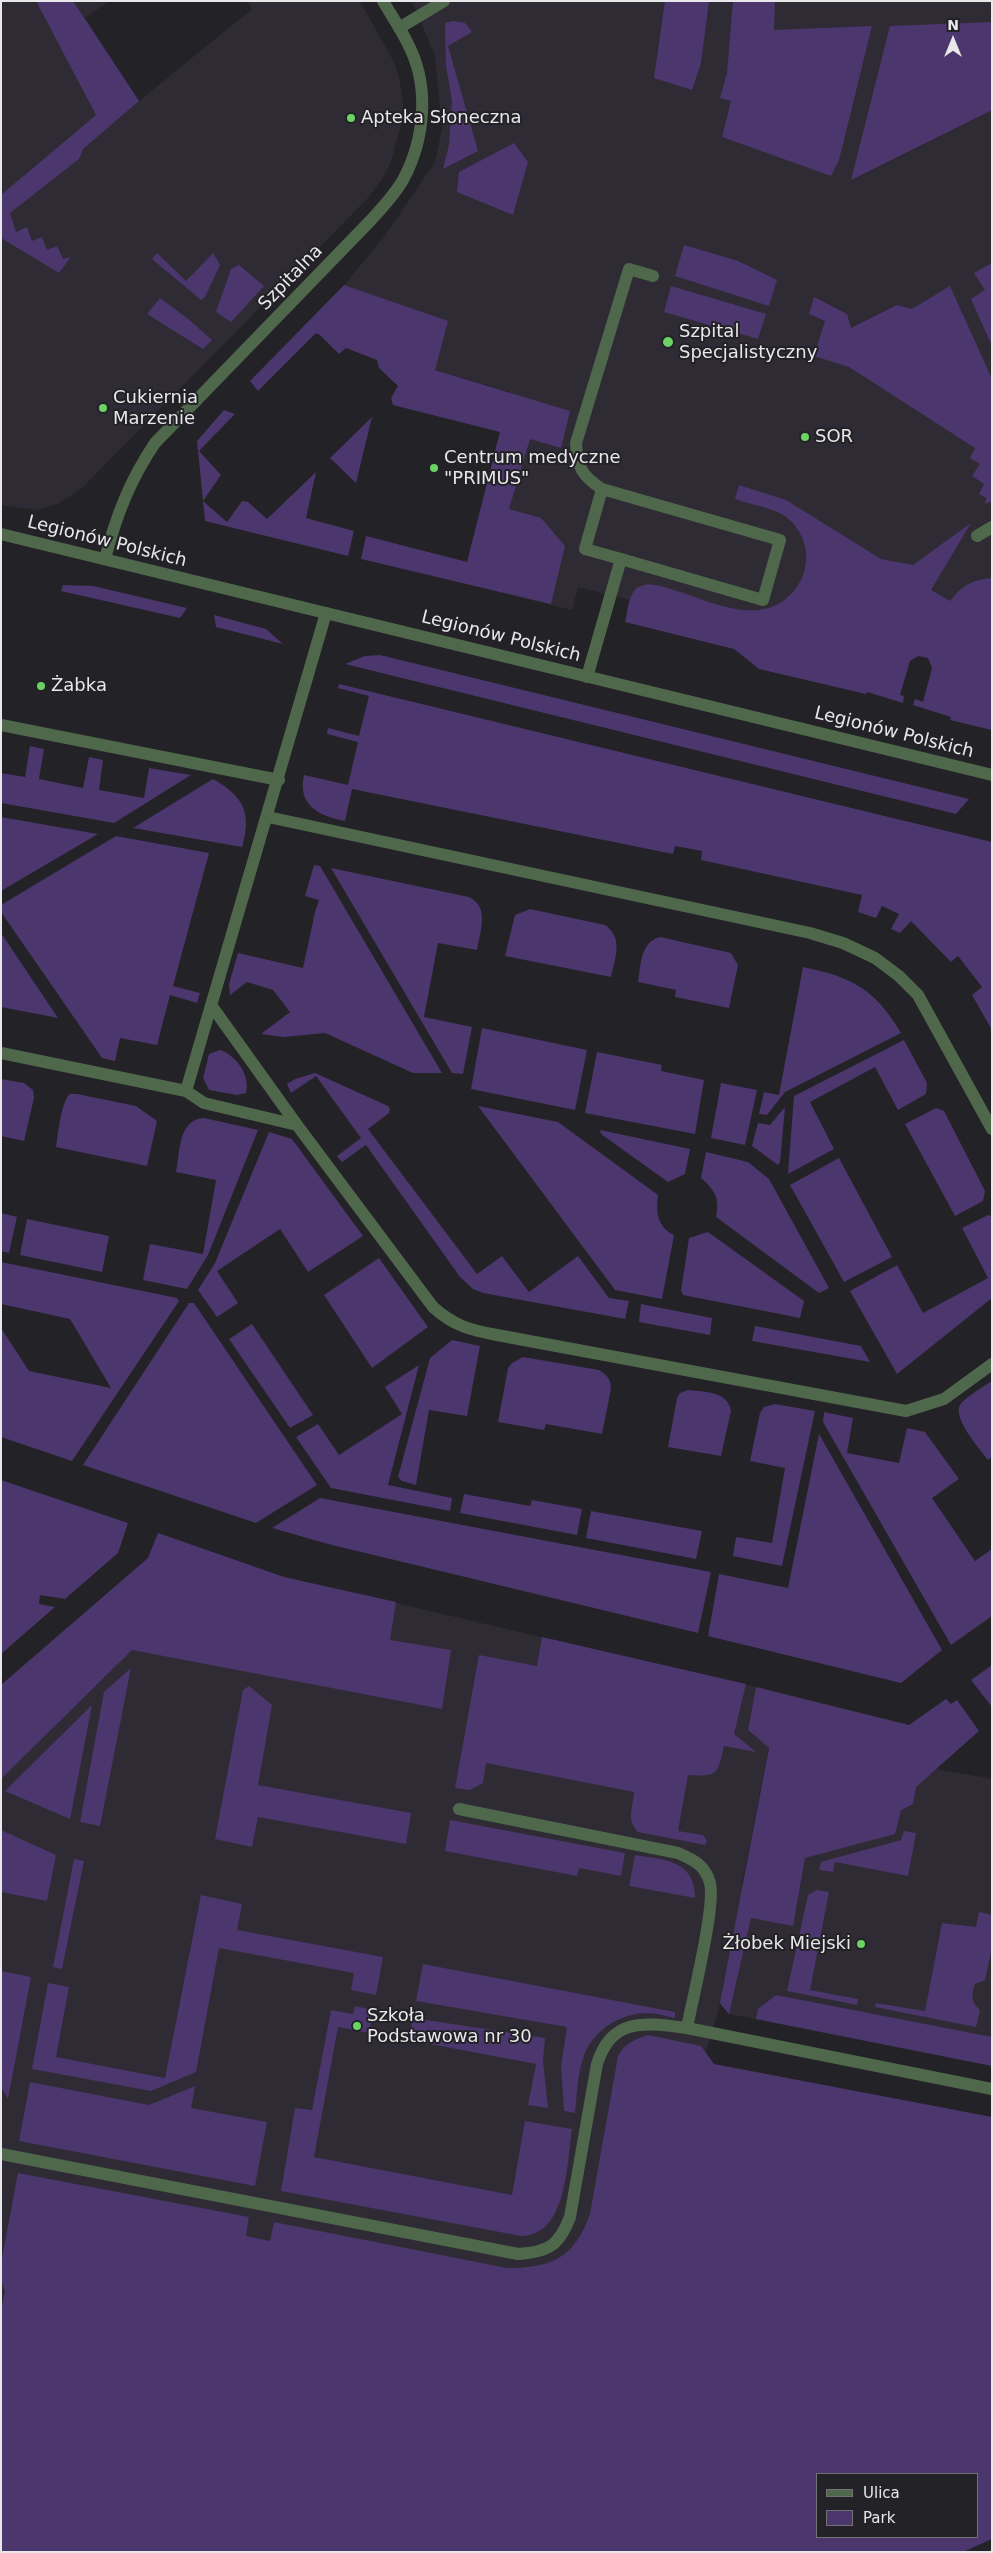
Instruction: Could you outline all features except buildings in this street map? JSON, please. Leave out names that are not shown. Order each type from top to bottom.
[{"type":"street","name":"Szpitalna","points":[[105,559],[123,500],[135,473],[155,443],[372,219],[402,180],[412,162],[421,128],[422,87],[414,58],[383,1]]},
{"type":"street","points":[[399,28],[444,1]]},
{"type":"street","points":[[602,489],[585,549],[763,600],[780,540],[602,489],[587,479],[577,460],[576,442],[629,269],[653,276]]},
{"type":"street","points":[[977,536],[992,527]]},
{"type":"street","name":"Legionów Polskich","points":[[1,534],[992,776]]},
{"type":"street","points":[[587,677],[621,559]]},
{"type":"street","points":[[186,1091],[268,817],[326,613]]},
{"type":"street","points":[[1,725],[278,780]]},
{"type":"street","points":[[268,817],[810,933],[843,943],[875,958],[899,976],[918,995],[992,1129]]},
{"type":"street","points":[[211,1005],[297,1125],[433,1307],[448,1320],[470,1330],[906,1411],[944,1399],[992,1364]]},
{"type":"street","points":[[1,1053],[186,1091],[204,1103],[297,1125]]},
{"type":"street","points":[[459,1809],[678,1853],[699,1863],[710,1884],[710,1906],[687,2028]]},
{"type":"street","points":[[1,2154],[518,2254],[538,2253],[553,2246],[564,2232],[570,2217],[597,2064],[602,2050],[610,2037],[645,2022],[687,2028],[992,2089]]},
{"type":"shaded area","points":[[1,1],[109,1],[85,18],[139,101],[252,9],[247,1],[360,1],[395,64],[403,105],[401,125],[391,162],[383,178],[367,199],[82,488],[58,504],[36,510],[1,505]]},
{"type":"shaded area","name":"Szpital Specjalistyczny","points":[[412,1],[992,1],[992,661],[625,622],[630,600],[578,587],[572,610],[462,583],[510,392],[306,331],[384,237],[435,162],[442,129],[435,56]]},
{"type":"shaded area","name":"Szkoła Podstawowa nr 30","points":[[158,1533],[284,1577],[756,1687],[748,1730],[769,1747],[742,1884],[903,1763],[992,1779],[992,2066],[729,2014],[720,2004],[701,2069],[595,2302],[1,2552],[1,1685],[148,1558]]},
{"type":"green space","points":[[36,1],[73,1],[139,101],[83,149],[79,159],[10,213],[16,232],[27,227],[32,241],[42,237],[47,250],[57,246],[63,259],[71,257],[59,273],[1,238],[1,195],[96,115]]},
{"type":"green space","points":[[665,1],[709,1],[701,63],[692,90],[654,78]]},
{"type":"green space","points":[[733,1],[775,1],[774,30],[872,26],[839,160],[831,176],[722,137],[731,101],[720,98],[727,73]]},
{"type":"green space","points":[[453,21],[465,23],[472,32],[448,46],[478,151],[443,169],[449,145],[452,101],[446,66],[445,23]]},
{"type":"green space","points":[[992,22],[992,110],[851,180],[890,26]]},
{"type":"green space","points":[[514,143],[528,162],[513,215],[457,192],[459,172]]},
{"type":"green space","points":[[684,245],[738,261],[777,280],[769,306],[675,276]]},
{"type":"green space","points":[[157,253],[186,281],[213,253],[220,265],[205,297],[201,300],[152,259]]},
{"type":"green space","points":[[992,263],[992,346],[971,299],[985,290],[974,273]]},
{"type":"green space","points":[[239,265],[264,286],[231,322],[216,312],[231,269]]},
{"type":"green space","points":[[344,285],[448,321],[435,370],[570,411],[561,448],[530,439],[509,509],[541,518],[565,546],[551,604],[361,559],[366,536],[467,562],[500,432],[393,405],[391,398],[398,386],[379,368],[377,360],[346,348],[339,354],[316,333],[258,391],[250,381]]},
{"type":"green space","points":[[671,286],[766,314],[758,339],[664,312]]},
{"type":"green space","points":[[950,286],[992,379],[992,501],[985,504],[986,498],[979,494],[984,484],[972,476],[980,464],[970,458],[975,448],[849,367],[814,356],[825,321],[809,314],[814,297],[847,314],[851,328],[897,305],[912,309]]},
{"type":"green space","points":[[160,298],[212,340],[203,349],[147,314]]},
{"type":"green space","points":[[224,410],[235,414],[199,451],[221,475],[203,501],[197,441]]},
{"type":"green space","points":[[372,417],[356,483],[330,458]]},
{"type":"green space","points":[[316,472],[306,518],[354,531],[348,556],[205,521],[203,501],[227,522],[242,501],[248,502],[267,519]]},
{"type":"green space","points":[[739,485],[786,500],[881,559],[913,565],[971,523],[931,590],[950,601],[968,584],[992,578],[992,730],[950,720],[951,717],[913,705],[915,699],[923,702],[932,668],[928,658],[918,656],[910,661],[900,695],[904,696],[903,703],[867,692],[866,694],[759,669],[734,649],[625,622],[633,592],[644,585],[657,585],[730,608],[745,610],[761,610],[776,605],[794,591],[803,576],[806,564],[806,552],[802,537],[786,517],[768,508],[735,499]]},
{"type":"green space","points":[[63,585],[93,586],[187,608],[180,618],[61,591]]},
{"type":"green space","points":[[214,615],[266,629],[283,644],[216,627]]},
{"type":"green space","points":[[380,655],[969,799],[956,814],[345,664],[365,656]]},
{"type":"green space","points":[[339,684],[992,842],[992,1030],[972,995],[982,987],[958,956],[951,962],[911,921],[900,933],[891,929],[899,914],[882,906],[876,918],[858,912],[862,895],[701,860],[702,851],[675,846],[673,854],[352,789],[345,821],[319,812],[307,801],[304,794],[304,775],[348,785],[358,742],[327,734],[328,728],[359,736],[369,696],[338,688]]},
{"type":"green space","points":[[30,746],[44,749],[39,779],[83,788],[89,757],[103,760],[99,790],[144,798],[149,768],[191,775],[114,823],[1,803],[1,773],[25,777]]},
{"type":"green space","points":[[213,779],[232,792],[243,807],[246,825],[242,847],[133,828]]},
{"type":"green space","points":[[1,817],[98,834],[1,891]]},
{"type":"green space","points":[[116,836],[209,853],[173,986],[200,993],[197,1003],[170,995],[157,1045],[120,1038],[115,1061],[102,1058],[1,912],[1,905]]},
{"type":"green space","points":[[314,865],[320,866],[442,1073],[413,1073],[325,1033],[284,1037],[261,1034],[290,1012],[273,990],[247,982],[230,995],[229,984],[238,953],[303,968],[319,900],[305,896]]},
{"type":"green space","points":[[331,868],[469,897],[480,907],[482,921],[477,950],[438,943],[424,1017],[472,1027],[463,1074],[452,1073]]},
{"type":"green space","points":[[530,909],[605,925],[611,930],[615,936],[617,949],[611,977],[505,956],[515,915]]},
{"type":"green space","points":[[1,933],[58,1018],[1,1007]]},
{"type":"green space","points":[[660,937],[731,953],[738,965],[729,1008],[675,997],[676,990],[638,982],[645,949],[653,940]]},
{"type":"green space","points":[[803,967],[835,975],[861,987],[882,1006],[901,1033],[785,1092],[767,1115],[759,1114],[764,1092],[779,1095]]},
{"type":"green space","points":[[482,1028],[587,1050],[575,1110],[471,1089]]},
{"type":"green space","points":[[904,1040],[927,1083],[926,1094],[898,1110],[875,1067],[810,1102],[834,1149],[788,1174],[794,1096]]},
{"type":"green space","points":[[220,1050],[232,1056],[241,1067],[246,1080],[246,1093],[237,1095],[209,1090],[203,1078],[209,1054]]},
{"type":"green space","points":[[597,1052],[662,1065],[661,1071],[704,1080],[695,1134],[585,1113]]},
{"type":"green space","points":[[315,1073],[388,1106],[390,1109],[389,1113],[368,1129],[477,1274],[502,1256],[529,1292],[578,1256],[609,1298],[629,1301],[625,1319],[483,1293],[473,1289],[460,1277],[366,1145],[342,1162],[337,1156],[361,1138],[316,1076],[291,1093],[287,1084],[295,1079]]},
{"type":"green space","points":[[1,1079],[24,1083],[33,1090],[34,1098],[24,1141],[1,1136]]},
{"type":"green space","points":[[721,1083],[757,1090],[745,1145],[711,1138]]},
{"type":"green space","points":[[70,1094],[136,1106],[157,1121],[147,1166],[56,1147],[62,1111]]},
{"type":"green space","points":[[478,1106],[558,1122],[658,1195],[657,1207],[661,1223],[668,1232],[674,1235],[662,1299],[615,1290]]},
{"type":"green space","points":[[785,1107],[780,1162],[778,1165],[752,1146],[758,1123],[770,1125]]},
{"type":"green space","points":[[936,1108],[944,1111],[985,1191],[983,1201],[955,1216],[905,1124]]},
{"type":"green space","points":[[204,1118],[258,1130],[208,1255],[187,1289],[143,1280],[150,1244],[203,1254],[216,1180],[176,1172],[185,1131],[189,1124]]},
{"type":"green space","points":[[600,1130],[690,1149],[685,1174],[668,1182],[601,1134]]},
{"type":"green space","points":[[269,1132],[292,1139],[363,1236],[308,1272],[280,1229],[217,1271],[238,1303],[217,1317],[198,1290],[215,1263]]},
{"type":"green space","points":[[706,1152],[748,1162],[769,1179],[829,1288],[819,1293],[716,1217],[717,1200],[713,1191],[701,1178]]},
{"type":"green space","points":[[839,1158],[892,1257],[844,1282],[790,1185]]},
{"type":"green space","points":[[1,1213],[17,1217],[9,1253],[1,1251]]},
{"type":"green space","points":[[988,1215],[992,1216],[992,1298],[897,1374],[850,1291],[897,1265],[923,1313],[988,1278],[962,1228]]},
{"type":"green space","points":[[27,1219],[109,1236],[102,1272],[20,1255]]},
{"type":"green space","points":[[708,1232],[804,1301],[800,1318],[683,1295],[681,1291],[689,1238]]},
{"type":"green space","points":[[379,1258],[428,1327],[372,1368],[324,1295]]},
{"type":"green space","points":[[1,1262],[177,1298],[179,1301],[72,1461],[1,1437],[1,1328],[29,1371],[111,1388],[70,1319],[1,1304]]},
{"type":"green space","points":[[189,1303],[194,1303],[317,1485],[256,1523],[83,1465]]},
{"type":"green space","points":[[641,1304],[712,1318],[710,1335],[639,1322]]},
{"type":"green space","points":[[252,1324],[313,1415],[290,1428],[229,1339]]},
{"type":"green space","points":[[755,1326],[861,1346],[870,1362],[752,1341]]},
{"type":"green space","points":[[452,1340],[480,1346],[467,1416],[429,1410],[416,1485],[402,1481],[398,1477],[430,1358]]},
{"type":"green space","points":[[523,1357],[599,1370],[606,1376],[611,1389],[602,1434],[546,1424],[544,1430],[498,1422],[508,1368],[512,1363]]},
{"type":"green space","points":[[419,1365],[388,1485],[452,1498],[450,1511],[331,1488],[296,1437],[318,1424],[339,1455],[402,1414],[385,1387]]},
{"type":"green space","points":[[992,1381],[992,1457],[988,1460],[972,1440],[962,1423],[959,1408],[965,1399]]},
{"type":"green space","points":[[688,1390],[708,1392],[721,1396],[729,1404],[731,1411],[721,1456],[668,1447],[677,1398],[680,1393]]},
{"type":"green space","points":[[775,1404],[815,1411],[782,1566],[733,1556],[736,1537],[772,1543],[785,1468],[750,1461],[760,1413],[764,1407]]},
{"type":"green space","points":[[824,1412],[853,1418],[847,1453],[899,1463],[907,1428],[925,1432],[959,1479],[932,1498],[975,1561],[992,1549],[992,1616],[951,1645],[823,1422]]},
{"type":"green space","points":[[819,1434],[942,1650],[901,1683],[708,1636],[719,1574],[788,1588]]},
{"type":"green space","points":[[1,1480],[128,1523],[118,1553],[65,1599],[40,1595],[39,1604],[55,1607],[1,1654]]},
{"type":"green space","points":[[464,1494],[530,1506],[532,1500],[582,1509],[577,1535],[460,1513]]},
{"type":"green space","points":[[320,1498],[711,1572],[698,1633],[328,1544],[272,1528]]},
{"type":"green space","points":[[591,1511],[702,1531],[696,1559],[586,1538]]},
{"type":"green space","points":[[158,1533],[284,1577],[396,1602],[390,1640],[451,1650],[442,1709],[132,1650],[1,1779],[1,1685],[148,1558]]},
{"type":"green space","points":[[542,1637],[746,1684],[734,1734],[756,1752],[724,1746],[720,1763],[715,1772],[705,1775],[688,1775],[678,1831],[703,1835],[707,1841],[705,1845],[638,1832],[631,1818],[634,1792],[486,1763],[483,1783],[470,1790],[455,1788],[479,1655],[537,1666]]},
{"type":"green space","points":[[992,1665],[992,1707],[971,1680]]},
{"type":"green space","points":[[131,1668],[100,1826],[80,1822],[104,1692]]},
{"type":"green space","points":[[249,1686],[272,1705],[258,1785],[411,1813],[406,1844],[258,1817],[252,1847],[215,1839],[243,1690]]},
{"type":"green space","points":[[756,1687],[909,1725],[946,1699],[951,1704],[957,1700],[979,1731],[916,1787],[913,1804],[901,1810],[895,1834],[805,1858],[793,1926],[751,1918],[729,2014],[720,2003],[769,1748],[748,1730]]},
{"type":"green space","points":[[92,1705],[70,1819],[5,1791]]},
{"type":"green space","points":[[450,1820],[625,1853],[621,1876],[579,1868],[577,1876],[445,1851]]},
{"type":"green space","points":[[1,1830],[56,1855],[47,1901],[1,1892]]},
{"type":"green space","points":[[904,1831],[916,1833],[908,1876],[835,1862],[833,1872],[819,1870],[821,1862],[901,1840]]},
{"type":"green space","points":[[635,1855],[657,1858],[676,1864],[684,1869],[694,1885],[695,1898],[629,1886]]},
{"type":"green space","points":[[74,1859],[84,1861],[62,1969],[53,1967]]},
{"type":"green space","points":[[817,1890],[829,1892],[810,1990],[858,1999],[857,2005],[787,1991],[808,1895]]},
{"type":"green space","points":[[201,1895],[242,1904],[237,1930],[383,1957],[376,1995],[351,1990],[354,1973],[219,1948],[196,2072],[151,2091],[32,2069],[48,1983],[69,1987],[56,2057],[165,2078]]},
{"type":"green space","points":[[979,1912],[992,1915],[992,1948],[985,1980],[975,1984],[973,1992],[973,2001],[980,2010],[976,2027],[875,2007],[876,2003],[925,2011],[942,1923],[976,1927]]},
{"type":"green space","points":[[423,1964],[675,2012],[675,2018],[648,2013],[637,2014],[617,2020],[600,2032],[587,2049],[581,2065],[575,2113],[564,2111],[561,2066],[567,2027],[416,2001]]},
{"type":"green space","points":[[1,1971],[31,1977],[8,2099],[1,2087]]},
{"type":"green space","points":[[776,1995],[992,2037],[992,2066],[756,2019],[758,2009]]},
{"type":"green space","points":[[355,2006],[373,2010],[369,2033],[338,2027],[314,2157],[512,2195],[525,2121],[572,2129],[562,2195],[556,2211],[548,2224],[536,2233],[521,2236],[281,2191],[295,2108],[312,2110],[331,2010],[353,2014]]},
{"type":"green space","points":[[413,2018],[545,2038],[543,2061],[548,2108],[528,2105],[536,2064],[409,2040]]},
{"type":"green space","points":[[648,2035],[701,2046],[714,2064],[992,2117],[992,2539],[963,2552],[1,2552],[1,2310],[5,2292],[1,2280],[1,2263],[18,2173],[249,2217],[246,2236],[270,2241],[274,2222],[507,2268],[537,2266],[559,2258],[577,2241],[584,2229],[590,2214],[618,2056],[634,2040]]},
{"type":"green space","points":[[30,2082],[149,2105],[195,2086],[191,2108],[267,2122],[255,2186],[19,2141]]},
{"type":"place","name":"Apteka Słoneczna","points":[[351,118]]},
{"type":"place","name":"Szpital Specjalistyczny","points":[[668,342]]},
{"type":"place","name":"Cukiernia Marzenie","points":[[103,408]]},
{"type":"place","name":"SOR","points":[[805,437]]},
{"type":"place","name":"Centrum medyczne \"PRIMUS\"","points":[[434,468]]},
{"type":"place","name":"Żabka","points":[[41,686]]},
{"type":"place","name":"Żłobek Miejski","points":[[861,1944]]},
{"type":"place","name":"Szkoła Podstawowa nr 30","points":[[357,2026]]}]
